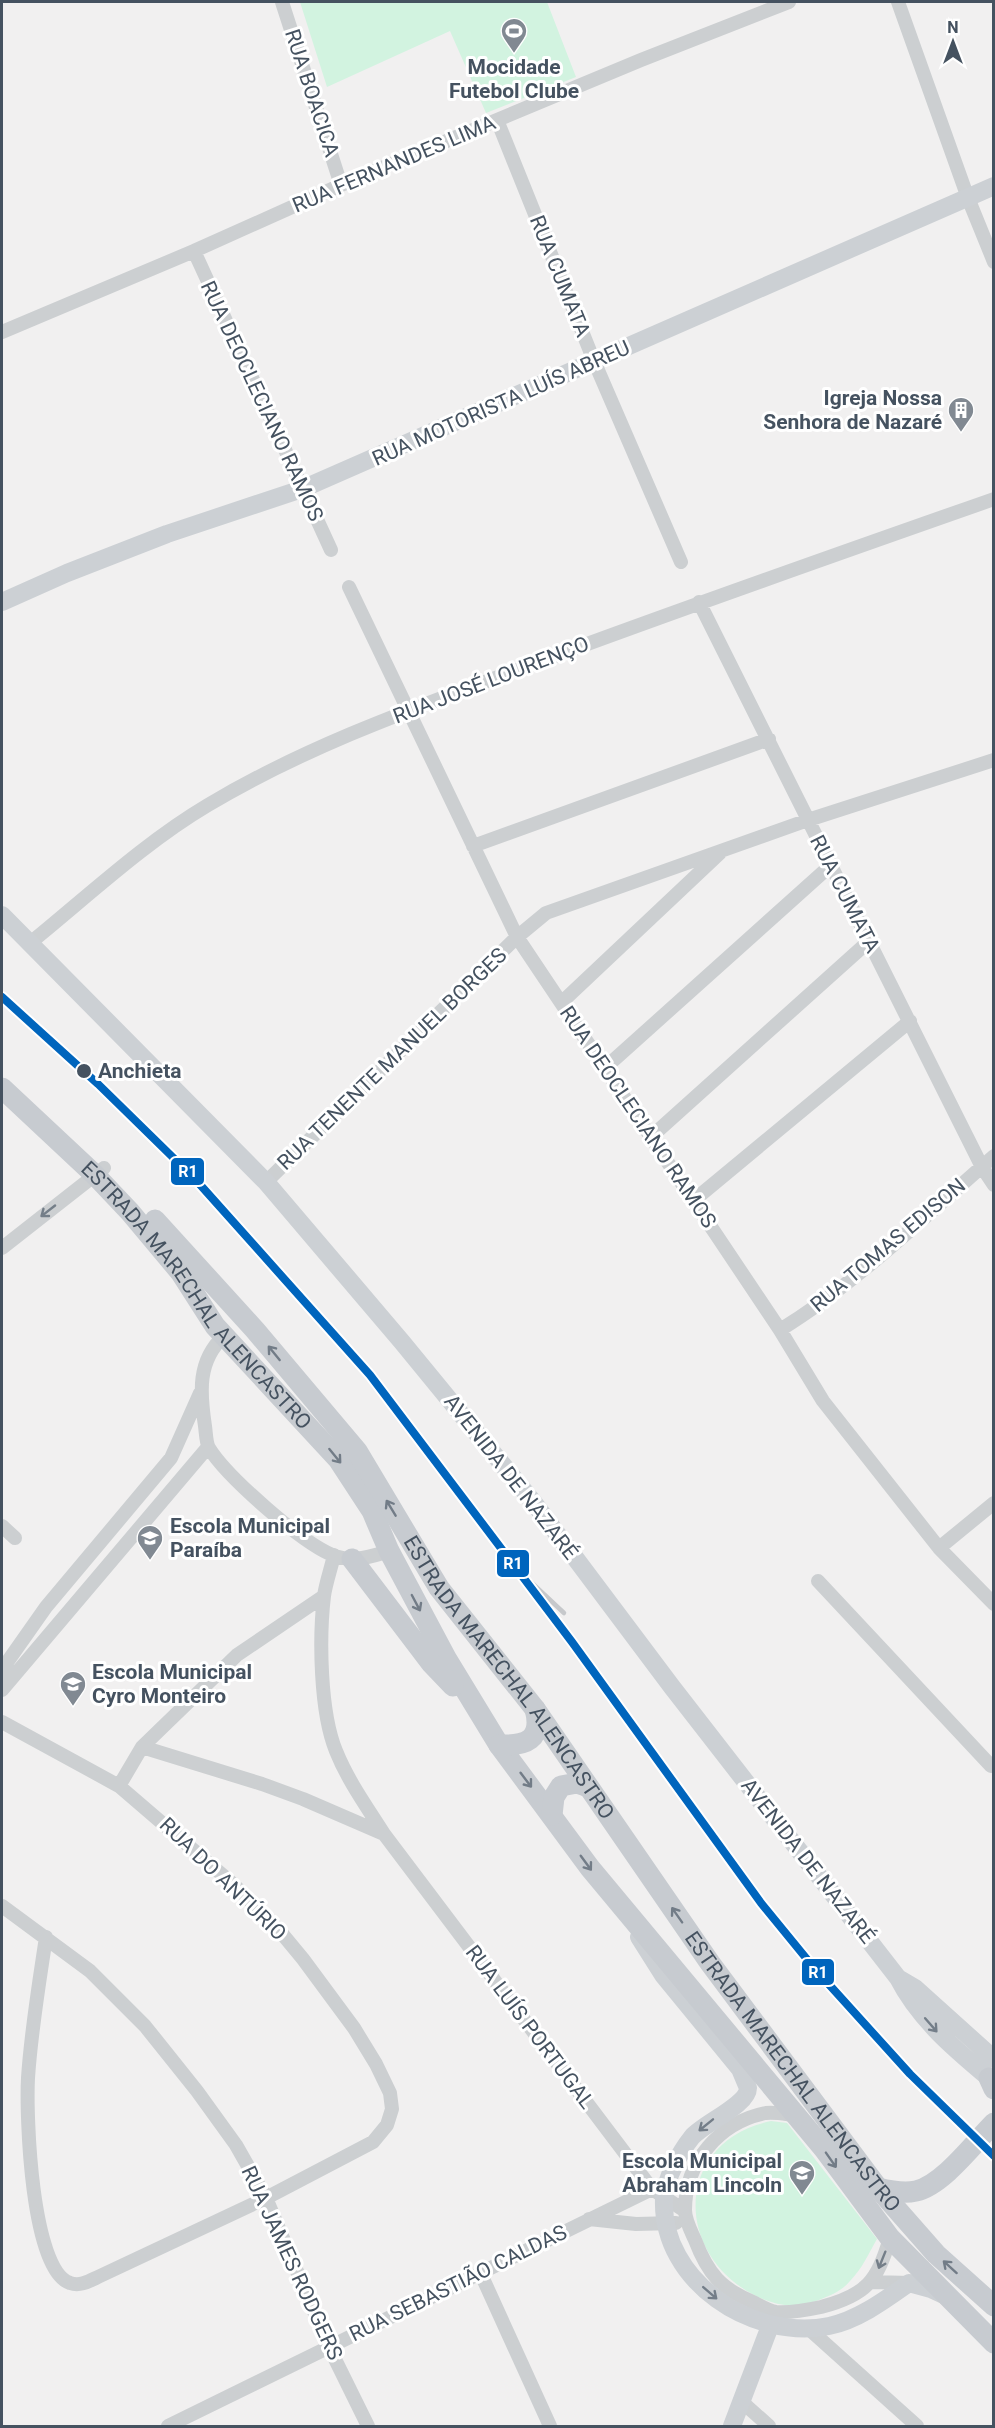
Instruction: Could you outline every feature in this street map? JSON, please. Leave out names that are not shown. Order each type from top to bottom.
[{"type":"main road","name":"RUA MOTORISTA LUÍS ABREU","points":[[2,602],[67,573],[167,534],[302,489],[993,186]]},
{"type":"main road","name":"AVENIDA DE NAZARÉ","points":[[2,915],[266,1182],[402,1342],[538,1509],[672,1687],[898,1977],[909,1998],[939,2034],[992,2077]]},
{"type":"main road","name":"ESTRADA MARECHAL ALENCASTRO","points":[[2,1071],[99,1172],[168,1256],[224,1336],[279,1392],[338,1459],[372,1512],[389,1551],[475,1709],[590,1868],[793,2115],[824,2149],[850,2188],[890,2238],[993,2343]]},
{"type":"main road","name":"ESTRADA MARECHAL ALENCASTRO","points":[[2,1088],[99,1172],[144,1207],[255,1330],[357,1451],[439,1588],[535,1709],[710,1963],[878,2188],[936,2254],[993,2306]]},
{"type":"main road","points":[[224,1336],[239,1329],[255,1330]]},
{"type":"main road","points":[[343,1557],[431,1663],[475,1709]]},
{"type":"main road","points":[[499,1745],[516,1746],[535,1735],[537,1725],[535,1709]]},
{"type":"main road","points":[[552,1815],[554,1797],[561,1786],[577,1783],[588,1787]]},
{"type":"main road","name":"ESTRADA MARECHAL ALENCASTRO","points":[[623,1909],[646,1950],[740,2069],[748,2088],[745,2099],[707,2123],[692,2138],[658,2194]]},
{"type":"main road","points":[[878,2188],[905,2193],[928,2187],[943,2176],[993,2123]]},
{"type":"main road","points":[[658,2194],[675,2248],[686,2268],[700,2284],[735,2312],[772,2319],[789,2329],[809,2329],[831,2326],[850,2319],[909,2283],[946,2296]]},
{"type":"main road","points":[[732,2427],[772,2319]]},
{"type":"street","name":"RUA BOACICA","points":[[282,2],[341,185]]},
{"type":"street","name":"RUA FERNANDES LIMA","points":[[2,332],[194,251],[341,185],[640,60],[789,2]]},
{"type":"street","points":[[898,2],[993,262]]},
{"type":"street","name":"RUA CUMATA","points":[[497,120],[594,361],[681,562]]},
{"type":"street","name":"RUA DEOCLECIANO RAMOS","points":[[194,251],[331,550]]},
{"type":"street","name":"RUA JOSÉ LOURENÇO","points":[[30,943],[151,844],[207,806],[278,766],[407,711],[699,602],[993,499]]},
{"type":"street","name":"RUA DEOCLECIANO RAMOS","points":[[349,587],[517,937],[780,1330],[823,1401],[939,1548],[993,1604]]},
{"type":"street","name":"RUA CUMATA","points":[[699,602],[868,942],[993,1185]]},
{"type":"street","points":[[473,846],[769,739]]},
{"type":"street","name":"RUA TENENTE MANUEL BORGES","points":[[266,1182],[517,937],[555,908],[808,820],[993,760]]},
{"type":"street","points":[[562,1002],[723,849]]},
{"type":"street","points":[[606,1067],[830,866]]},
{"type":"street","points":[[652,1136],[868,942]]},
{"type":"street","points":[[693,1201],[910,1021]]},
{"type":"street","name":"RUA TOMAS EDISON","points":[[780,1330],[806,1314],[868,1266],[993,1156]]},
{"type":"street","points":[[2,1248],[99,1172]]},
{"type":"street","points":[[224,1336],[208,1357],[201,1377],[200,1393],[208,1446],[248,1493],[304,1537],[343,1557],[389,1551]]},
{"type":"street","points":[[2,1679],[8,1662],[46,1607],[171,1458],[200,1393]]},
{"type":"street","points":[[2,1690],[208,1446]]},
{"type":"street","points":[[939,1548],[993,1503]]},
{"type":"street","points":[[2,1526],[15,1538]]},
{"type":"street","name":"RUA LUÍS PORTUGAL","points":[[343,1557],[324,1596],[322,1641],[325,1712],[334,1748],[347,1775],[384,1834],[658,2194],[686,2216]]},
{"type":"street","points":[[818,1581],[993,1765]]},
{"type":"street","points":[[119,1786],[142,1748],[237,1655],[324,1596]]},
{"type":"street","points":[[27,1634],[41,1645]]},
{"type":"street","name":"RUA DO ANTÚRIO","points":[[2,1722],[119,1786],[233,1884],[279,1930],[354,2028],[376,2064],[390,2093],[392,2109],[387,2125],[373,2142],[266,2198]]},
{"type":"street","points":[[142,1748],[283,1792],[384,1834]]},
{"type":"street","name":"RUA JAMES RODGERS","points":[[2,1906],[90,1971],[145,2026],[197,2091],[236,2145],[266,2198],[329,2347],[368,2427]]},
{"type":"street","points":[[46,1937],[37,1992],[28,2080],[30,2154],[36,2210],[54,2270],[70,2283],[81,2284],[266,2198]]},
{"type":"street","points":[[793,2115],[769,2112],[729,2127],[710,2144],[696,2164],[689,2181],[686,2216],[702,2260],[715,2278],[727,2289],[772,2319],[832,2304],[854,2294],[872,2282],[890,2238]]},
{"type":"street","name":"RUA SEBASTIÃO CALDAS","points":[[168,2427],[589,2219],[658,2194]]},
{"type":"street","points":[[589,2219],[628,2224],[668,2223],[686,2216]]},
{"type":"street","points":[[480,2272],[550,2427]]},
{"type":"street","points":[[872,2282],[909,2283]]},
{"type":"street","points":[[809,2329],[917,2427]]},
{"type":"street","points":[[741,2401],[769,2427]]},
{"type":"green space","name":"Mocidade Futebol Clube","points":[[300,2],[547,2],[576,77],[486,113],[450,31],[327,87]]},
{"type":"green space","points":[[771,2121],[787,2123],[877,2239],[865,2261],[847,2284],[836,2292],[802,2305],[778,2304],[762,2299],[727,2276],[709,2252],[698,2226],[696,2199],[702,2174],[716,2151],[739,2132]]},
{"type":"railway","points":[[517,1569],[564,1613]]},
{"type":"transit line","name":"R1","points":[[2,997],[98,1084],[195,1179],[370,1375],[572,1642],[761,1903],[815,1969],[910,2074],[994,2156]]},
{"type":"place","name":"Mocidade Futebol Clube","points":[[514,54]]},
{"type":"place","name":"Igreja Nossa Senhora de Nazaré","points":[[961,433]]},
{"type":"place","name":"Anchieta","points":[[84,1071]]},
{"type":"place","name":"Escola Municipal Paraíba","points":[[150,1561]]},
{"type":"place","name":"Escola Municipal Cyro Monteiro","points":[[73,1707]]},
{"type":"place","name":"Escola Municipal Abraham Lincoln","points":[[802,2196]]}]
